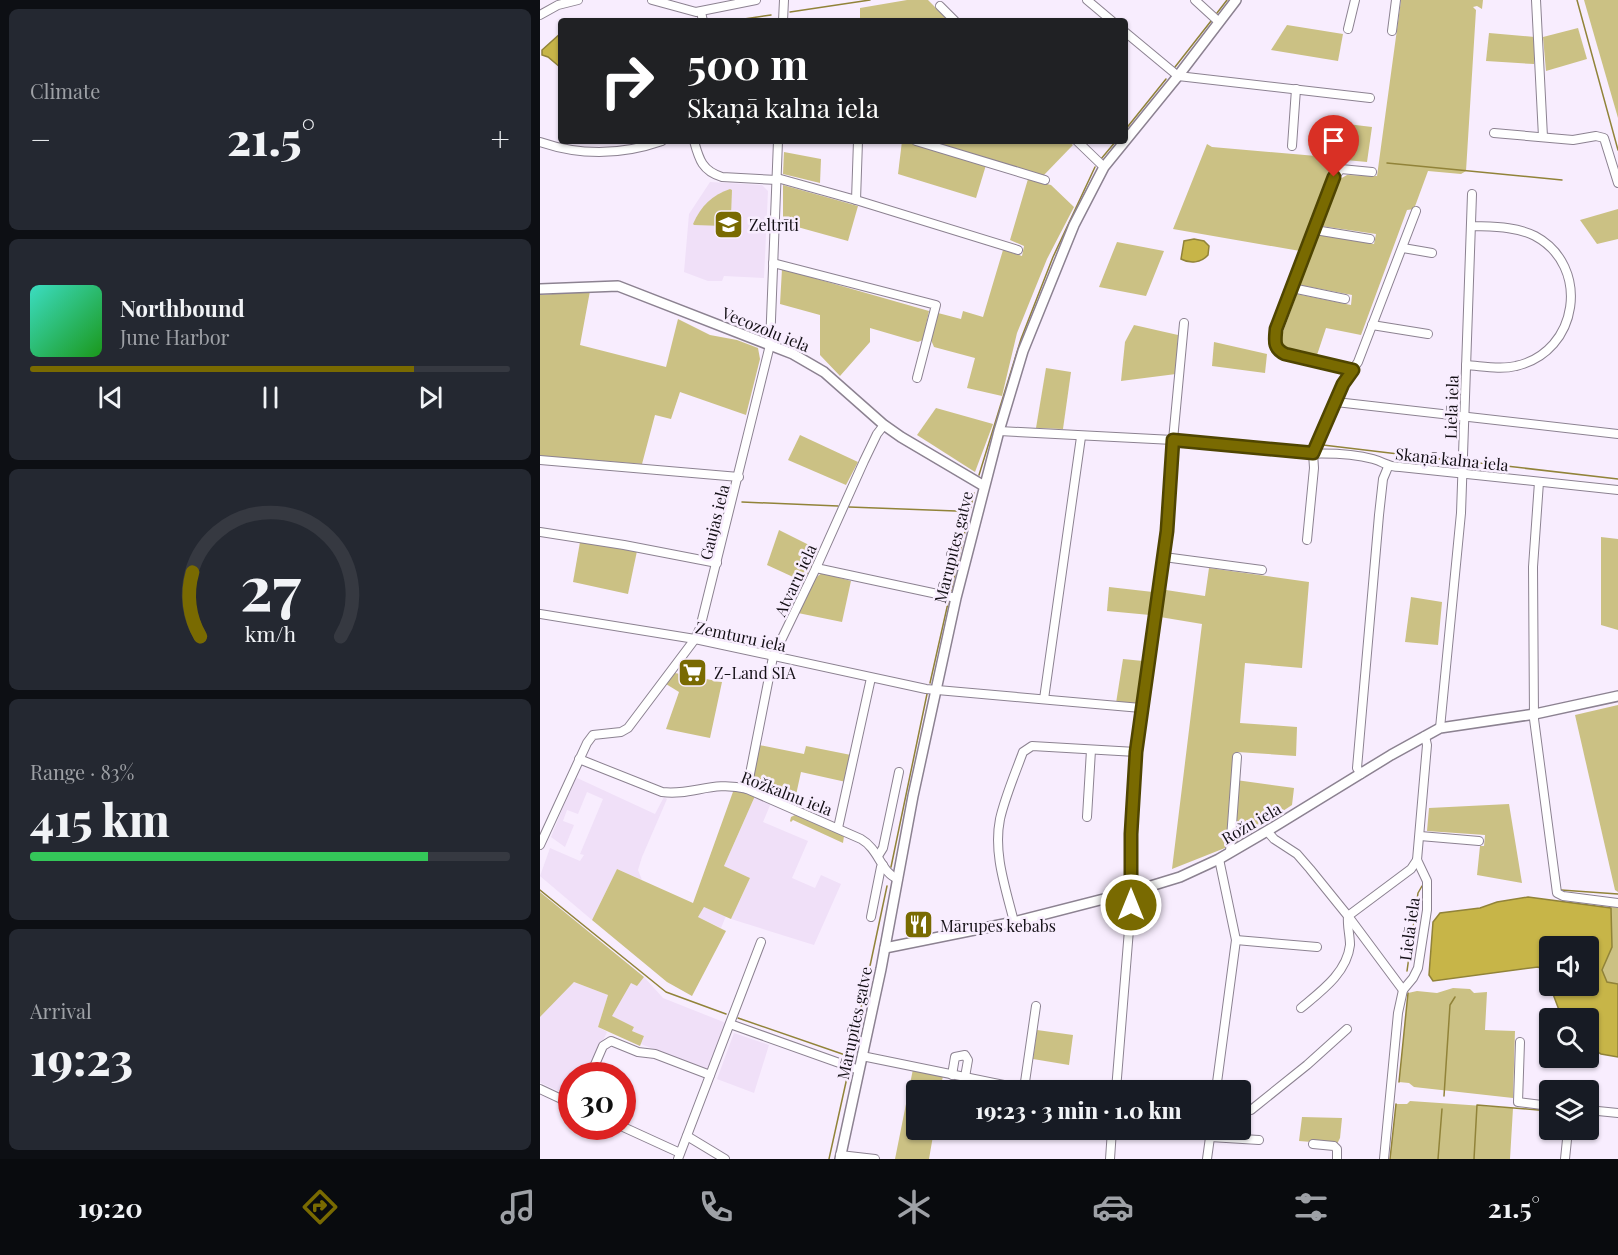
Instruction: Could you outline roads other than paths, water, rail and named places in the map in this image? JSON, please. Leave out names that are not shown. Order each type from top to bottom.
[{"type":"street","points":[[541,12],[578,0]]},
{"type":"street","points":[[652,0],[682,10],[701,12],[714,4],[756,0]]},
{"type":"street","points":[[783,18],[784,0]]},
{"type":"street","points":[[1087,0],[1108,18]]},
{"type":"street","points":[[1194,0],[1219,21]]},
{"type":"street","name":"Mārupītes gatve","points":[[1128,137],[1236,0]]},
{"type":"street","points":[[1348,29],[1354,0]]},
{"type":"street","points":[[1392,31],[1396,0]]},
{"type":"street","points":[[1536,0],[1543,137]]},
{"type":"street","points":[[940,6],[952,18]]},
{"type":"street","points":[[701,12],[702,18]]},
{"type":"street","points":[[1128,34],[1178,76],[1370,98]]},
{"type":"street","points":[[1292,146],[1296,89]]},
{"type":"street","points":[[1494,133],[1574,140],[1596,136],[1604,138],[1618,183]]},
{"type":"street","points":[[540,142],[560,148],[606,153],[637,149],[653,144]]},
{"type":"street","points":[[695,144],[700,162],[705,169],[722,177],[777,179],[856,200],[1018,250]]},
{"type":"street","name":"Gaujas iela","points":[[540,845],[579,759],[593,735],[621,732],[628,728],[695,639],[700,628],[770,345],[777,144]]},
{"type":"street","points":[[856,200],[858,144]]},
{"type":"street","points":[[926,144],[1045,180]]},
{"type":"street","points":[[1080,144],[1104,167]]},
{"type":"street","name":"Mārupītes gatve","points":[[840,1157],[885,948],[894,877],[956,598],[999,431],[1028,336],[1050,280],[1082,206],[1104,167],[1123,144]]},
{"type":"street","points":[[1353,370],[1278,351],[1275,345],[1276,329],[1334,177],[1341,169],[1372,172]]},
{"type":"street","name":"Lielā iela","points":[[1440,728],[1463,473],[1472,194]]},
{"type":"street","points":[[1307,540],[1314,468],[1313,453],[1343,384],[1358,362],[1416,211]]},
{"type":"street","points":[[1466,364],[1504,368],[1516,366],[1542,354],[1562,333],[1568,320],[1572,298],[1572,286],[1568,274],[1555,252],[1545,242],[1523,231],[1471,226]]},
{"type":"street","points":[[1315,230],[1370,239]]},
{"type":"street","points":[[1403,248],[1432,253]]},
{"type":"street","points":[[773,263],[936,305],[918,378]]},
{"type":"street","name":"Vecozolu iela","points":[[540,290],[618,286],[809,362],[824,372],[884,425],[984,486]]},
{"type":"street","points":[[1292,288],[1345,299]]},
{"type":"street","points":[[1117,1080],[1131,892],[1131,834],[1136,752],[1169,514],[1173,440],[1184,323]]},
{"type":"street","points":[[1372,325],[1428,334]]},
{"type":"street","points":[[1336,402],[1618,434]]},
{"type":"street","name":"Atvaru iela","points":[[747,789],[773,657],[864,461],[884,425]]},
{"type":"street","name":"Skaņā kalna iela","points":[[999,431],[1173,440],[1320,452],[1375,459],[1388,467],[1400,466],[1618,489]]},
{"type":"street","points":[[1044,699],[1081,437]]},
{"type":"street","points":[[540,460],[739,477]]},
{"type":"street","points":[[1361,774],[1358,768],[1379,515],[1383,479],[1388,467]]},
{"type":"street","points":[[1539,482],[1533,567],[1534,714],[1557,893],[1618,903]]},
{"type":"street","points":[[540,532],[717,563]]},
{"type":"street","points":[[1164,556],[1262,570]]},
{"type":"street","points":[[816,568],[956,598]]},
{"type":"street","name":"Zemturu iela","points":[[540,614],[695,639],[871,678],[936,689],[1141,708]]},
{"type":"street","points":[[838,828],[871,678]]},
{"type":"street","name":"Rožu iela","points":[[885,948],[1014,922],[1180,877],[1219,859],[1440,728],[1534,714],[1618,696]]},
{"type":"street","name":"Lielā iela","points":[[1384,1159],[1398,1013],[1403,990],[1419,968],[1427,910],[1427,881],[1417,860],[1427,746],[1425,736]]},
{"type":"street","points":[[1014,922],[1002,880],[999,852],[1000,820],[1023,752],[1032,746],[1136,752]]},
{"type":"street","points":[[1087,817],[1091,750]]},
{"type":"street","points":[[1230,852],[1237,757]]},
{"type":"street","name":"Rožkalnu iela","points":[[579,759],[672,794],[728,785],[747,789],[867,843],[894,877]]},
{"type":"street","points":[[878,856],[883,848],[899,772]]},
{"type":"street","points":[[1267,831],[1274,839],[1297,854],[1348,916],[1403,990]]},
{"type":"street","points":[[1420,836],[1479,841]]},
{"type":"street","points":[[1217,1080],[1236,940],[1219,859]]},
{"type":"street","points":[[1348,916],[1411,869],[1417,860]]},
{"type":"street","points":[[871,917],[883,865]]},
{"type":"street","points":[[878,882],[894,877]]},
{"type":"street","points":[[1300,1008],[1340,971],[1350,945],[1348,916]]},
{"type":"street","points":[[1350,945],[1365,939]]},
{"type":"street","points":[[1236,940],[1317,947]]},
{"type":"street","points":[[636,1134],[679,1156],[761,942]]},
{"type":"street","points":[[1025,1080],[1036,1006]]},
{"type":"street","points":[[730,1024],[859,1070]]},
{"type":"street","points":[[1251,1110],[1347,1029]]},
{"type":"street","points":[[596,1062],[603,1046],[611,1041],[638,1052],[655,1054],[710,1075]]},
{"type":"street","points":[[1520,1042],[1518,1102],[1539,1105]]},
{"type":"street","points":[[952,1075],[955,1057],[964,1055],[968,1060],[965,1077]]},
{"type":"street","points":[[862,1056],[980,1080]]},
{"type":"street","points":[[540,1089],[558,1097]]},
{"type":"street","points":[[1599,1111],[1618,1113]]},
{"type":"street","points":[[687,1136],[725,1159]]},
{"type":"street","points":[[1251,1139],[1259,1140]]},
{"type":"street","points":[[1110,1159],[1111,1140]]},
{"type":"street","points":[[1207,1159],[1209,1140]]},
{"type":"street","points":[[1565,1159],[1567,1140]]},
{"type":"street","points":[[1313,1144],[1334,1146],[1337,1149],[1337,1159]]},
{"type":"street","points":[[840,1157],[875,1159]]},
{"type":"waterway","points":[[790,12],[870,0]]},
{"type":"waterway","points":[[1217,13],[1227,0]]},
{"type":"waterway","points":[[1577,0],[1618,150]]},
{"type":"waterway","points":[[751,18],[771,15]]},
{"type":"waterway","points":[[1175,67],[1211,21]]},
{"type":"waterway","points":[[1128,126],[1166,79]]},
{"type":"waterway","points":[[1101,159],[1114,144]]},
{"type":"waterway","points":[[1387,163],[1562,180]]},
{"type":"waterway","points":[[979,475],[1021,339],[1053,257],[1095,167]]},
{"type":"waterway","points":[[1323,445],[1457,461]]},
{"type":"waterway","points":[[1471,462],[1618,479]]},
{"type":"waterway","points":[[951,591],[974,493]]},
{"type":"waterway","points":[[742,502],[838,506]]},
{"type":"waterway","points":[[849,507],[956,511],[969,515]]},
{"type":"waterway","points":[[930,683],[948,603]]},
{"type":"waterway","points":[[891,867],[927,694]]},
{"type":"waterway","points":[[867,980],[887,886]]},
{"type":"waterway","points":[[1407,971],[1418,893],[1422,886]]},
{"type":"waterway","points":[[540,890],[666,992],[726,1014]]},
{"type":"waterway","points":[[1561,890],[1618,894]]},
{"type":"waterway","points":[[850,1061],[865,989]]},
{"type":"waterway","points":[[1399,1082],[1408,993]]},
{"type":"waterway","points":[[1444,1096],[1450,1005],[1455,997]]},
{"type":"waterway","points":[[738,1018],[851,1057]]},
{"type":"waterway","points":[[829,1159],[848,1073]]},
{"type":"waterway","points":[[1390,1159],[1396,1104]]},
{"type":"waterway","points":[[1474,1159],[1477,1105],[1539,1110]]},
{"type":"waterway","points":[[1438,1159],[1442,1109]]},
{"type":"place","name":"Zeltrīti","points":[[728,224]]},
{"type":"place","name":"Z-Land SIA","points":[[693,672]]},
{"type":"place","name":"Mārupes kebabs","points":[[919,925]]}]
